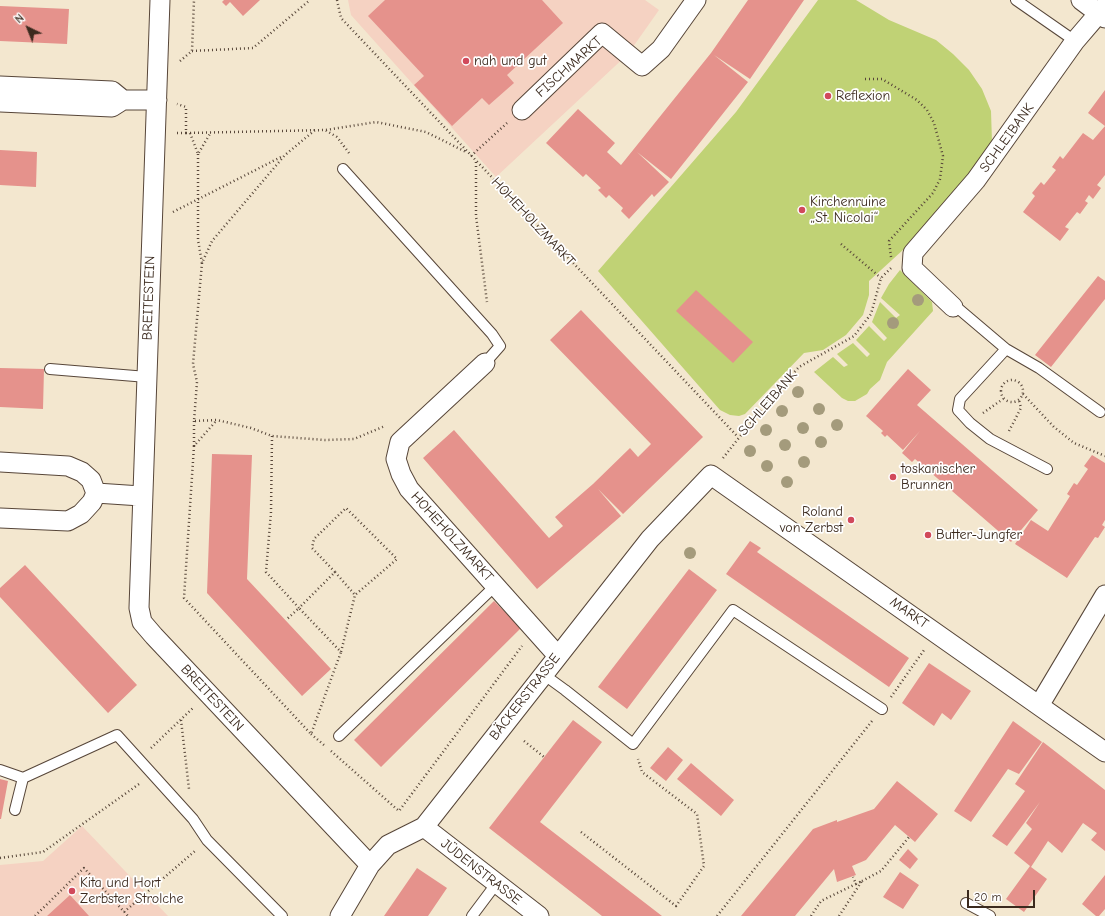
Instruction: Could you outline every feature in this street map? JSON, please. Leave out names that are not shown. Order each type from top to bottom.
[{"type":"street","name":"BREITESTEIN","points":[[160,0],[158,100],[155,134],[147,377],[141,496],[139,608],[142,622],[370,865]]},
{"type":"street","name":"FISCHMARKT","points":[[522,110],[602,33],[642,66],[661,50],[696,0]]},
{"type":"street","points":[[1081,0],[1103,12]]},
{"type":"street","name":"SCHLEIBANK","points":[[903,262],[913,253],[976,180],[1075,41],[1103,12]]},
{"type":"street","points":[[0,86],[112,91],[123,100]]},
{"type":"street","points":[[0,102],[112,107],[123,100],[158,100]]},
{"type":"street","points":[[903,262],[912,268],[918,276],[953,307]]},
{"type":"street","name":"HOHEHOLZMARKT","points":[[485,363],[400,442],[396,459],[400,474],[408,489],[558,656]]},
{"type":"street","points":[[0,462],[68,466],[82,472],[92,480],[96,493],[92,502],[81,514],[68,521],[0,518]]},
{"type":"street","name":"BÄCKERSTRASSE","points":[[340,916],[370,865],[388,845],[424,827],[650,539],[712,475]]},
{"type":"street","name":"MARKT","points":[[712,475],[1040,704],[1105,752]]},
{"type":"street","points":[[96,493],[141,496]]},
{"type":"street","points":[[1040,704],[1105,595]]},
{"type":"street","name":"JÜDENSTRASSE","points":[[424,827],[539,916]]},
{"type":"lane","points":[[1016,0],[1075,41]]},
{"type":"lane","points":[[343,169],[492,334],[500,346],[485,363]]},
{"type":"lane","points":[[953,307],[960,310],[1006,349],[1039,368],[1100,412]]},
{"type":"lane","points":[[1006,349],[960,399],[958,410],[970,423],[998,444],[1047,469]]},
{"type":"lane","points":[[50,369],[147,377]]},
{"type":"lane","points":[[339,736],[495,586]]},
{"type":"lane","points":[[543,674],[634,744],[733,610],[882,709]]},
{"type":"lane","points":[[0,770],[23,778],[117,735],[193,818],[207,840],[282,916]]},
{"type":"lane","points":[[15,810],[23,778]]},
{"type":"lane","points":[[472,916],[496,884]]},
{"type":"lane","points":[[966,903],[990,916]]},
{"type":"path","points":[[192,51],[194,0]]},
{"type":"path","points":[[179,68],[180,61],[192,51],[253,48],[310,0]]},
{"type":"path","name":"HOHEHOLZMARKT","points":[[337,0],[341,18],[738,438]]},
{"type":"path","points":[[865,79],[882,79],[917,100],[927,110],[934,123],[943,156],[940,179],[933,193],[889,241],[889,252],[903,262]]},
{"type":"path","points":[[177,97],[176,104],[186,107],[188,133],[198,154],[198,240],[202,262],[193,364],[197,382],[184,598],[311,734],[399,811],[534,630]]},
{"type":"path","points":[[155,134],[325,130],[376,122],[426,132],[470,155],[522,110]]},
{"type":"path","points":[[202,262],[212,241],[285,155],[315,130]]},
{"type":"path","points":[[325,130],[337,137],[350,154]]},
{"type":"path","points":[[198,154],[211,132]]},
{"type":"path","points":[[152,222],[285,155]]},
{"type":"path","points":[[476,161],[476,216],[492,334]]},
{"type":"path","points":[[841,244],[881,278]]},
{"type":"path","name":"SCHLEIBANK","points":[[712,475],[738,438],[799,367],[854,336],[871,314],[881,278],[903,262]]},
{"type":"path","points":[[1023,394],[1019,400],[1009,402],[1004,398],[1001,388],[1009,380],[1020,383],[1023,394],[1054,427],[1074,443],[1105,456]]},
{"type":"path","points":[[970,423],[1004,398]]},
{"type":"path","points":[[998,444],[1008,432],[1021,408],[1019,400]]},
{"type":"path","points":[[194,421],[217,420],[251,428],[272,436],[325,440],[354,439],[388,425]]},
{"type":"path","points":[[194,446],[217,420]]},
{"type":"path","points":[[272,436],[271,512],[266,572],[341,652]]},
{"type":"path","points":[[311,734],[341,652],[355,595],[397,559],[346,508],[314,539],[312,548],[355,595]]},
{"type":"path","points":[[286,620],[334,572]]},
{"type":"path","points":[[717,916],[882,709],[924,650]]},
{"type":"path","points":[[139,759],[208,694]]},
{"type":"path","points":[[181,720],[193,818]]},
{"type":"path","points":[[524,741],[544,757]]},
{"type":"path","points":[[580,832],[676,906],[704,866],[697,814],[642,772],[634,744]]},
{"type":"path","points":[[0,858],[43,852],[152,774]]},
{"type":"path","points":[[811,916],[821,901],[881,871],[909,837]]},
{"type":"path","points":[[124,912],[207,840]]},
{"type":"path","points":[[35,916],[84,868],[128,916]]},
{"type":"path","points":[[853,876],[856,884]]},
{"type":"path","points":[[839,916],[862,881]]},
{"type":"shaded area","points":[[348,0],[645,0],[659,10],[628,54],[496,177],[351,15]]},
{"type":"shaded area","name":"Kita und Hort Zerbster Strolche","points":[[82,826],[168,916],[0,916],[0,865],[43,861]]},
{"type":"green space","points":[[818,0],[856,0],[889,20],[936,40],[969,70],[982,89],[991,111],[992,142],[968,176],[904,249],[869,281],[869,295],[863,315],[846,335],[823,350],[804,353],[745,414],[739,416],[730,415],[720,410],[598,271],[736,112]]},
{"type":"green space","points":[[900,270],[932,302],[933,311],[887,362],[880,380],[870,389],[867,394],[855,401],[848,401],[842,398],[814,372],[833,357],[844,367],[848,365],[837,354],[853,343],[867,357],[870,354],[856,340],[869,326],[884,341],[887,338],[872,322],[880,302],[896,318],[900,315],[881,298],[889,284]]},
{"type":"building","points":[[224,0],[260,0],[243,16],[230,2],[226,6],[222,2]]},
{"type":"building","name":"nah und gut","points":[[385,0],[542,0],[563,23],[507,75],[514,83],[489,105],[482,98],[452,126],[414,85],[424,76],[368,16]]},
{"type":"building","points":[[748,0],[804,0],[750,79],[714,55],[748,82],[671,179],[637,152],[669,182],[654,197],[652,194],[629,219],[621,211],[623,208],[609,195],[606,198],[598,190],[601,188],[586,174],[583,177],[546,143],[578,109],[615,143],[607,152],[621,165],[711,53]]},
{"type":"building","points":[[0,6],[69,9],[67,44],[0,41]]},
{"type":"building","points":[[1105,90],[1105,126],[1088,113]]},
{"type":"building","points":[[1105,126],[1105,175],[1097,185],[1101,188],[1093,199],[1089,195],[1085,201],[1088,203],[1080,214],[1077,212],[1065,227],[1069,229],[1060,241],[1023,212],[1035,196],[1032,193],[1041,182],[1044,185],[1056,170],[1052,167],[1060,156],[1063,159],[1083,133],[1093,140]]},
{"type":"building","points":[[0,150],[37,152],[36,187],[0,185]]},
{"type":"building","points":[[1098,276],[1105,281],[1105,299],[1051,367],[1035,355]]},
{"type":"building","points":[[696,290],[753,342],[733,363],[676,311]]},
{"type":"building","points":[[581,310],[703,437],[623,514],[598,489],[621,516],[537,589],[423,458],[454,430],[549,538],[563,526],[555,517],[593,484],[630,448],[638,457],[651,444],[550,340]]},
{"type":"building","points":[[0,368],[44,369],[43,409],[0,407]]},
{"type":"building","points":[[908,369],[931,390],[917,405],[1038,510],[1011,542],[915,459],[912,462],[902,453],[920,431],[903,450],[887,435],[885,437],[881,433],[883,431],[866,416]]},
{"type":"building","points":[[212,454],[252,455],[247,579],[331,669],[302,696],[207,593]]},
{"type":"building","points":[[1092,455],[1105,463],[1105,520],[1102,525],[1105,527],[1098,538],[1095,537],[1067,578],[1015,544],[1031,520],[1048,531],[1070,496],[1067,494],[1074,483],[1077,485],[1088,469],[1084,466]]},
{"type":"building","points":[[750,541],[761,548],[757,552],[909,658],[889,687],[726,574]]},
{"type":"building","points":[[25,565],[137,685],[108,713],[0,597],[0,588]]},
{"type":"building","points":[[689,569],[717,590],[627,709],[598,687]]},
{"type":"building","points":[[494,601],[521,628],[381,767],[354,740]]},
{"type":"building","points":[[929,663],[971,691],[951,720],[942,713],[934,726],[902,703]]},
{"type":"building","points":[[573,720],[602,742],[540,822],[662,916],[602,916],[489,828]]},
{"type":"building","points":[[1013,721],[1042,742],[1019,774],[1008,769],[971,822],[954,811]]},
{"type":"building","points":[[1043,742],[1105,790],[1105,851],[1091,840],[1097,833],[1083,823],[1062,853],[1048,841],[1031,867],[1047,879],[1024,912],[1006,899],[1030,866],[1014,853],[1032,829],[1026,823],[1040,802],[1007,846],[992,836],[1025,791],[1015,784]]},
{"type":"building","points":[[668,747],[683,760],[666,781],[650,768]]},
{"type":"building","points":[[691,763],[734,800],[721,816],[677,779]]},
{"type":"building","points":[[0,779],[8,781],[1,819],[0,819]]},
{"type":"building","points":[[897,781],[938,814],[915,842],[895,825],[866,860],[852,866],[856,875],[837,882],[834,869],[795,916],[741,916],[813,829],[874,809]]},
{"type":"building","points":[[908,849],[918,859],[910,869],[899,860]]},
{"type":"building","points":[[417,868],[447,888],[428,916],[384,916]]},
{"type":"building","points":[[900,872],[919,885],[903,909],[883,897]]},
{"type":"building","points":[[1105,875],[1105,909],[1099,916],[1096,916],[1082,904]]},
{"type":"building","points":[[70,895],[89,916],[47,916]]},
{"type":"place","name":"nah und gut","points":[[466,61]]},
{"type":"place","name":"Reflexion","points":[[828,96]]},
{"type":"place","name":"Kirchenruine „St. Nicolai“","points":[[802,210]]},
{"type":"place","name":"toskanischer Brunnen","points":[[893,477]]},
{"type":"place","name":"Roland von Zerbst","points":[[851,520]]},
{"type":"place","name":"Butter-Jungfer","points":[[928,535]]},
{"type":"place","name":"Kita und Hort Zerbster Strolche","points":[[72,891]]}]
